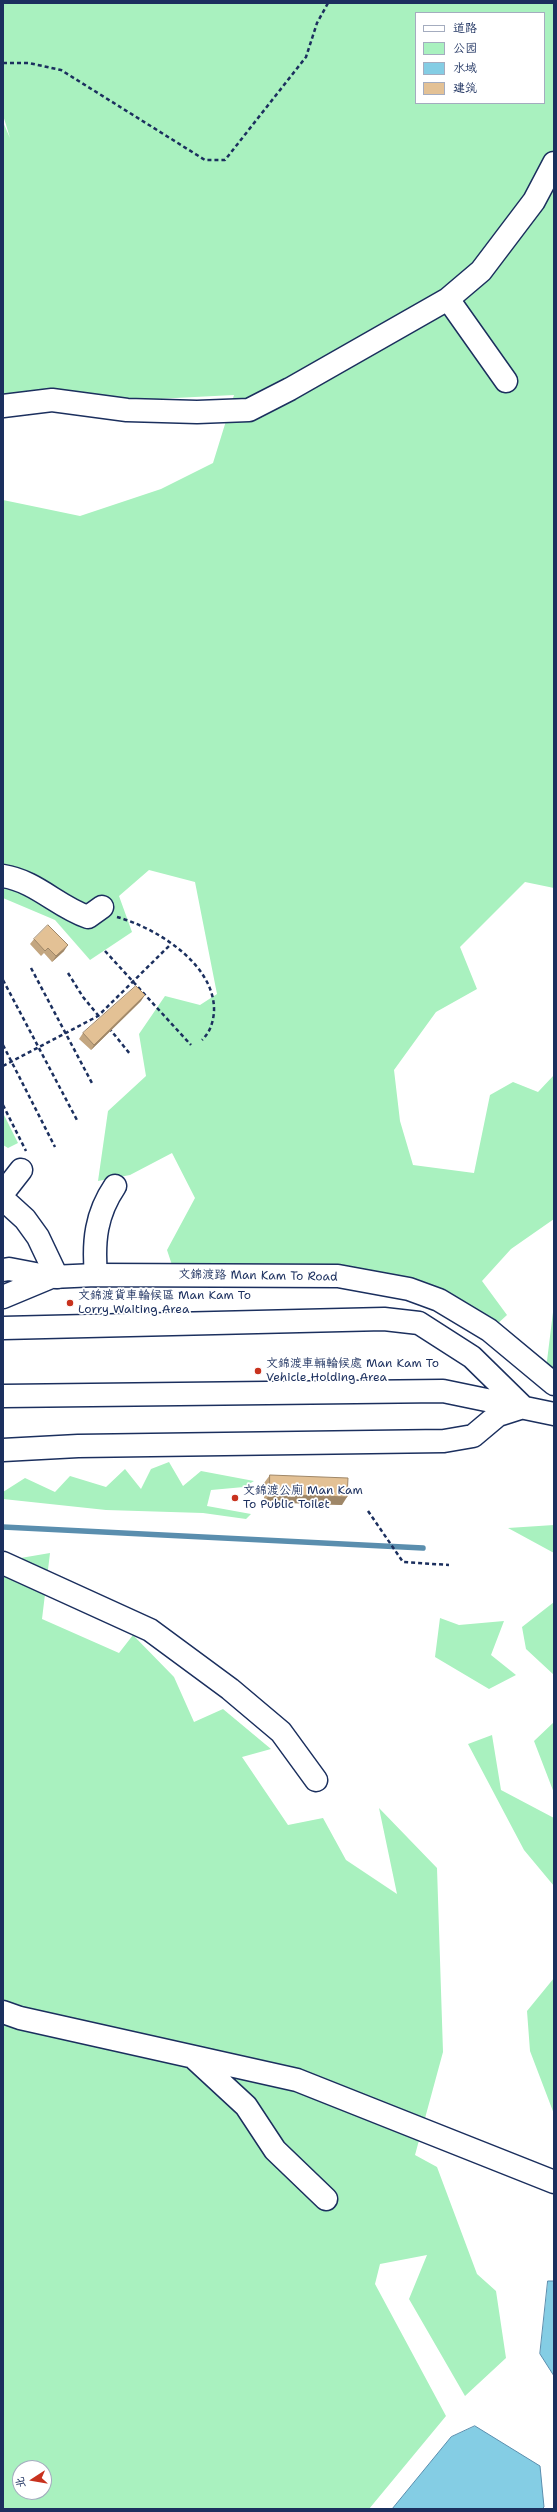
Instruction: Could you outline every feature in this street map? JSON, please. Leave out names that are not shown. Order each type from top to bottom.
[{"type":"street","points":[[3,406],[52,400],[126,410],[197,412],[249,410],[285,392],[448,299],[481,272],[534,201],[554,164]]},
{"type":"street","points":[[448,299],[506,381]]},
{"type":"street","points":[[3,876],[31,884],[75,913],[88,917],[100,909]]},
{"type":"street","points":[[3,1193],[25,1164]]},
{"type":"street","points":[[96,1275],[94,1247],[96,1224],[106,1200],[115,1186]]},
{"type":"street","points":[[3,1199],[25,1220],[38,1237],[54,1277]]},
{"type":"street","name":"文錦渡路 Man Kam To Road","points":[[3,1270],[9,1269],[54,1277],[96,1275],[338,1276],[409,1289],[439,1300],[489,1330],[554,1384]]},
{"type":"street","name":"文錦渡路 Man Kam To Road","points":[[3,1297],[54,1277]]},
{"type":"street","points":[[3,1328],[384,1319],[419,1323],[472,1357],[523,1407]]},
{"type":"street","points":[[3,1396],[443,1391],[554,1414]]},
{"type":"street","points":[[3,1450],[78,1446],[444,1441],[473,1436],[498,1415],[523,1407]]},
{"type":"street","points":[[3,1563],[150,1630],[230,1689],[281,1732],[316,1780]]},
{"type":"street","points":[[3,2012],[20,2018],[297,2080],[554,2182]]},
{"type":"street","points":[[192,2056],[246,2106],[275,2150],[326,2199]]},
{"type":"path","points":[[3,63],[29,63],[61,70],[205,160],[225,160],[306,57],[316,23],[328,3]]},
{"type":"path","points":[[100,909],[131,921],[171,944],[180,950],[196,967],[209,985],[214,999],[213,1019],[209,1034],[202,1040]]},
{"type":"path","points":[[3,1066],[98,1016],[171,944]]},
{"type":"path","points":[[105,952],[191,1045]]},
{"type":"path","points":[[31,968],[92,1085]]},
{"type":"path","points":[[68,973],[103,1021]]},
{"type":"path","points":[[3,980],[78,1122]]},
{"type":"path","points":[[107,1027],[130,1054]]},
{"type":"path","points":[[3,1045],[55,1147]]},
{"type":"path","points":[[3,1105],[25,1164]]},
{"type":"path","points":[[368,1511],[403,1562],[449,1566]]},
{"type":"green space","points":[[3,3],[554,3],[554,888],[525,882],[460,947],[477,989],[436,1012],[394,1070],[400,1121],[413,1165],[474,1173],[490,1095],[513,1082],[538,1092],[554,1075],[554,1219],[511,1249],[482,1281],[507,1315],[495,1326],[412,1280],[174,1271],[167,1250],[195,1198],[172,1153],[130,1175],[98,1181],[108,1111],[146,1076],[139,1034],[165,996],[200,1005],[217,994],[195,882],[149,870],[119,896],[132,932],[90,960],[55,920],[3,898],[3,500],[80,516],[161,489],[213,463],[234,395],[77,403],[56,389],[13,405],[3,395],[3,122],[10,138],[3,115]]},
{"type":"green space","points":[[3,1113],[18,1143],[8,1148],[3,1145]]},
{"type":"green space","points":[[554,1304],[554,1376],[546,1369]]},
{"type":"green space","points":[[169,1462],[183,1486],[201,1471],[254,1481],[244,1487],[211,1490],[207,1506],[251,1514],[246,1519],[203,1513],[106,1510],[3,1499],[3,1492],[25,1478],[55,1492],[70,1476],[106,1487],[125,1469],[141,1489],[151,1469]]},
{"type":"green space","points":[[554,1525],[554,1553],[508,1528]]},
{"type":"green space","points":[[50,1553],[42,1619],[119,1653],[133,1635],[174,1677],[194,1722],[223,1709],[271,1749],[242,1757],[288,1825],[323,1818],[346,1860],[397,1894],[379,1808],[437,1868],[443,2052],[415,2155],[437,2167],[477,2274],[496,2291],[506,2358],[465,2396],[409,2299],[427,2255],[380,2264],[375,2284],[446,2416],[369,2509],[3,2509],[3,1561]]},
{"type":"green space","points":[[554,1602],[554,1675],[526,1649],[522,1627]]},
{"type":"green space","points":[[440,1618],[459,1625],[504,1621],[491,1655],[516,1675],[489,1689],[435,1657]]},
{"type":"green space","points":[[554,1722],[554,1793],[534,1741]]},
{"type":"green space","points":[[492,1735],[501,1790],[554,1818],[554,1886],[524,1850],[468,1744]]},
{"type":"green space","points":[[554,1978],[554,2114],[530,2051],[527,2011]]},
{"type":"water","points":[[548,2281],[554,2281],[554,2376],[540,2354]]},
{"type":"water","points":[[475,2426],[540,2466],[544,2507],[542,2509],[392,2509],[451,2437]]},
{"type":"building","points":[[48,925],[68,945],[56,956],[48,948],[45,951],[34,939]]},
{"type":"building","points":[[136,986],[145,995],[94,1045],[83,1033]]},
{"type":"building","points":[[270,1475],[348,1478],[347,1497],[270,1494]]},
{"type":"waterway","points":[[3,1527],[423,1548]]},
{"type":"place","name":"文錦渡貨車輪候區 Man Kam To Lorry Waiting Area","points":[[70,1303]]},
{"type":"place","name":"文錦渡車輛輪候處 Man Kam To Vehicle Holding Area","points":[[258,1371]]},
{"type":"place","name":"文錦渡公廁 Man Kam To Public Toilet","points":[[235,1498]]}]
